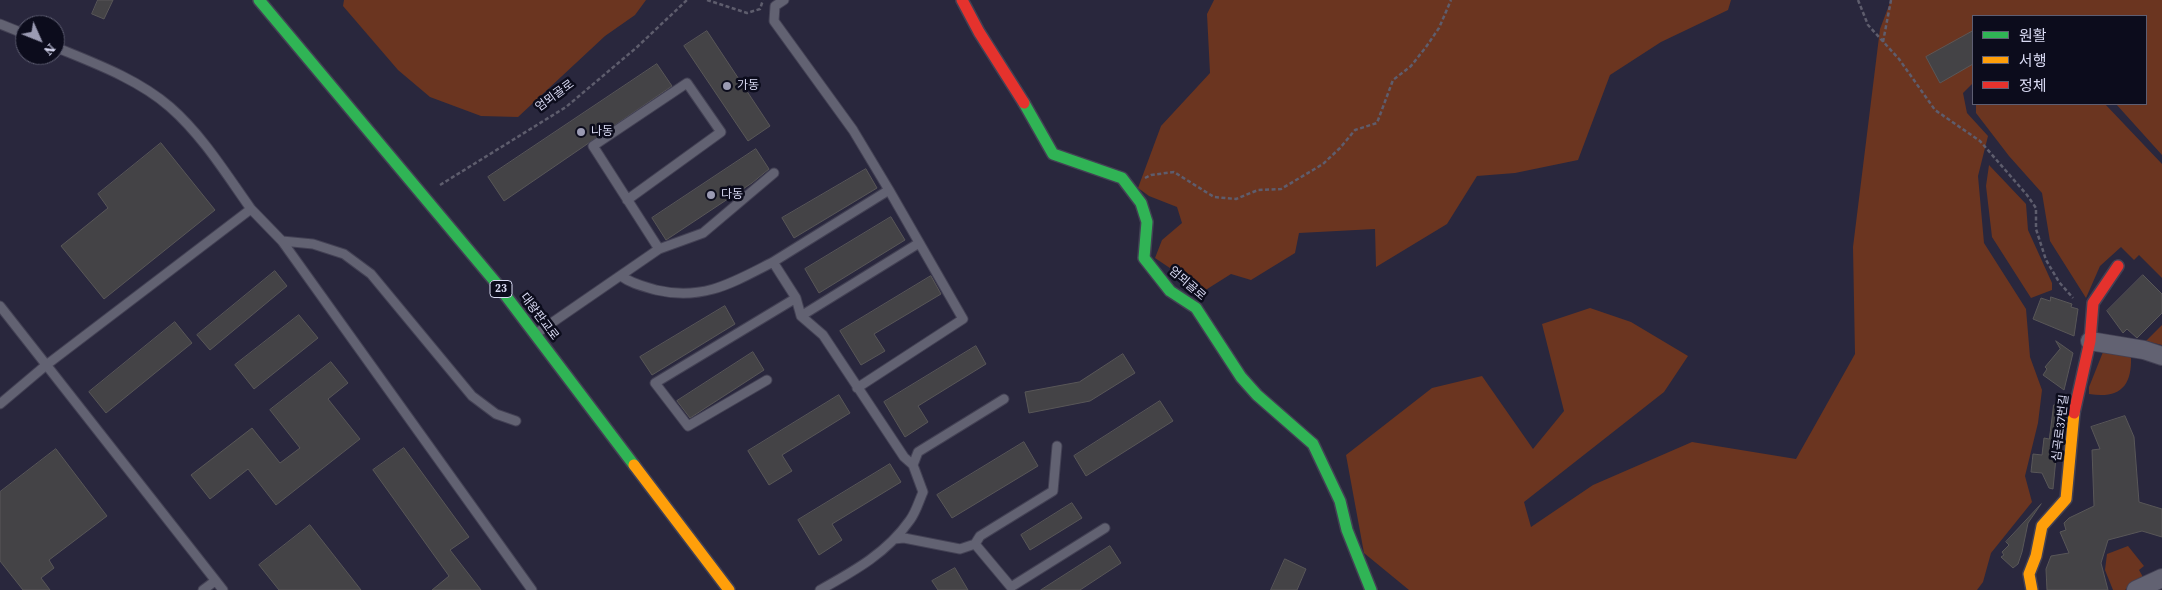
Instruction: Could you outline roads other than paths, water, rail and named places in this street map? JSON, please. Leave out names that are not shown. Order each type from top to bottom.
[{"type":"street","name":"대왕판교로","points":[[259,0],[497,284],[730,590]]},
{"type":"street","name":"엄뫼골로","points":[[962,0],[978,32],[1022,99],[1052,154],[1122,178],[1141,203],[1147,222],[1144,258],[1153,272],[1170,290],[1196,308],[1242,377],[1257,395],[1297,428],[1313,444],[1340,501],[1347,530],[1371,590]]},
{"type":"street","name":"심곡로37번길","points":[[2032,590],[2029,574],[2036,556],[2042,526],[2066,500],[2075,408],[2090,341],[2093,303],[2118,266]]},
{"type":"street","points":[[2090,341],[2144,350],[2162,356]]},
{"type":"street","points":[[2136,590],[2162,578]]},
{"type":"lane","points":[[784,0],[775,6],[774,21],[853,130],[963,318],[857,388]]},
{"type":"lane","points":[[0,24],[15,30]]},
{"type":"lane","points":[[65,52],[138,85],[170,106],[199,136],[251,209],[282,241],[532,590]]},
{"type":"lane","points":[[627,200],[721,132],[687,83],[593,146],[627,200],[659,249]]},
{"type":"lane","points":[[535,334],[659,249],[703,234],[774,173]]},
{"type":"lane","points":[[621,276],[633,284],[670,293],[693,295],[714,290],[772,262],[889,190]]},
{"type":"lane","points":[[0,404],[45,366],[251,209]]},
{"type":"lane","points":[[282,241],[314,244],[344,254],[371,274],[472,396],[496,414],[516,421]]},
{"type":"lane","points":[[801,316],[918,243]]},
{"type":"lane","points":[[772,262],[796,298],[801,316],[823,334],[904,457],[914,465],[923,492],[911,519],[894,539],[866,565],[820,590]]},
{"type":"lane","points":[[766,380],[688,426],[655,383],[796,298]]},
{"type":"lane","points":[[0,306],[45,366],[223,590]]},
{"type":"lane","points":[[914,465],[918,452],[1004,399]]},
{"type":"lane","points":[[894,539],[904,538],[960,549],[975,544],[980,536],[1053,491],[1057,446]]},
{"type":"lane","points":[[975,544],[1011,587],[1105,528]]},
{"type":"lane","points":[[203,590],[215,580]]},
{"type":"place","name":"가동","points":[[727,86]]},
{"type":"place","name":"나동","points":[[581,132]]},
{"type":"place","name":"다동","points":[[711,195]]}]
